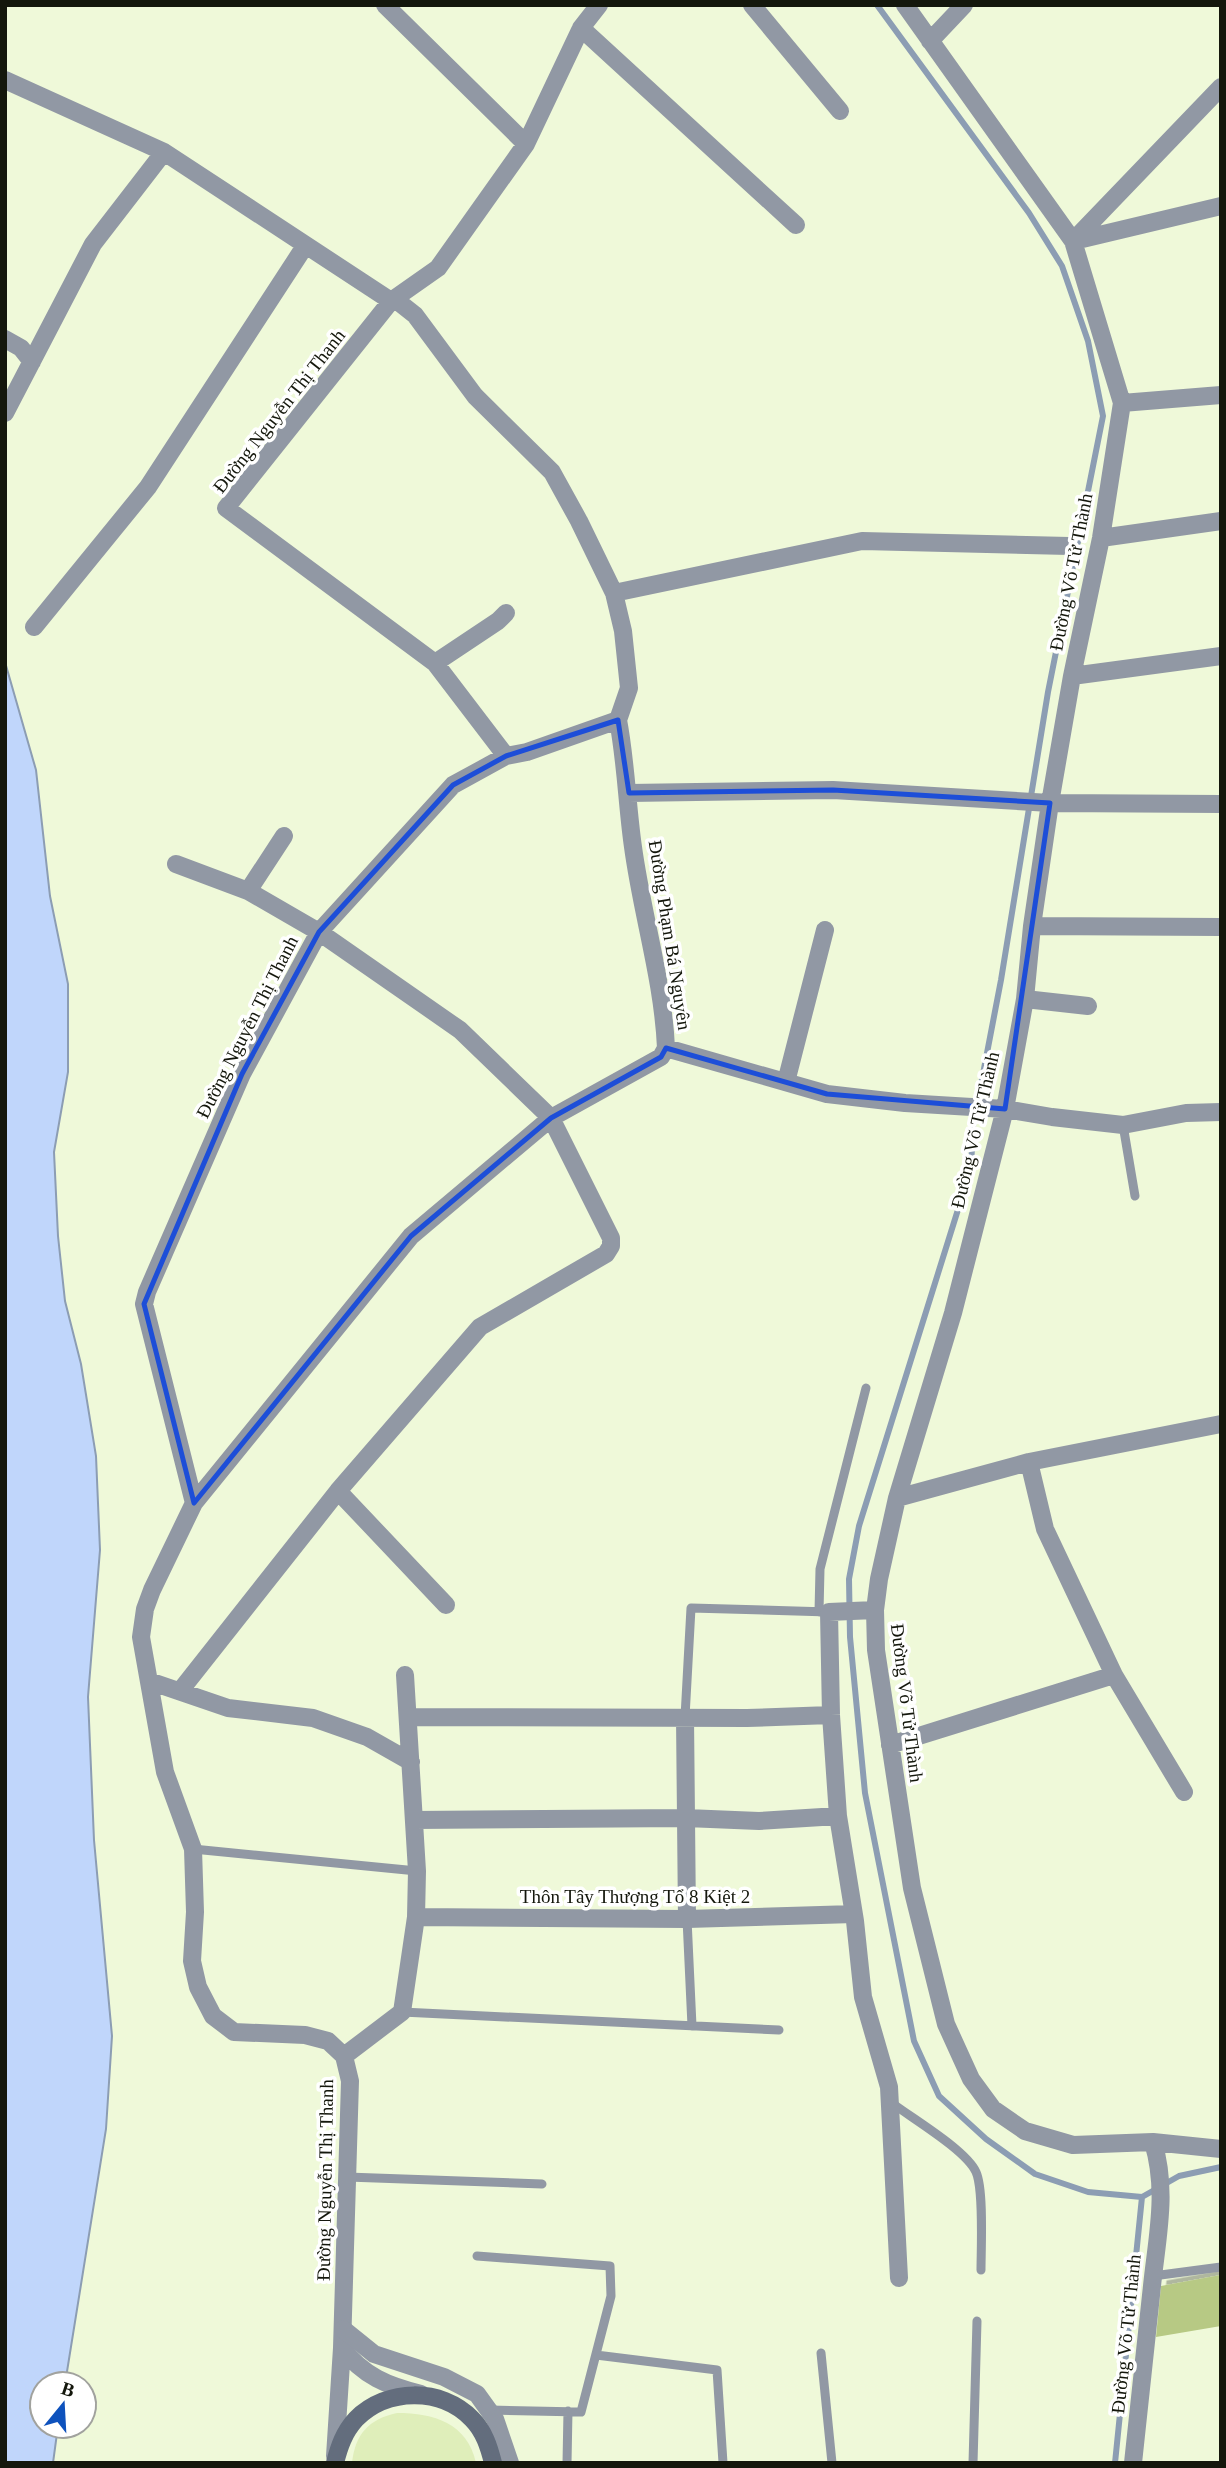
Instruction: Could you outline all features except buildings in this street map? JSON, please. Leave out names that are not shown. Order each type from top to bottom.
[{"type":"main road","points":[[335,2463],[341,2441],[355,2420],[375,2404],[399,2396],[424,2395],[451,2403],[473,2420],[488,2443],[493,2463]]},
{"type":"street","points":[[385,5],[526,144]]},
{"type":"street","points":[[752,5],[840,111]]},
{"type":"street","name":"Đường Võ Tử Thành","points":[[905,5],[1073,241],[1122,403],[1101,538],[1047,803],[1025,999],[953,1312],[897,1498],[878,1579],[875,1610],[876,1650],[890,1745],[912,1888],[946,2024],[971,2079],[993,2109],[1025,2131],[1073,2145],[1153,2142],[1221,2149]]},
{"type":"street","points":[[930,41],[964,5]]},
{"type":"street","name":"Đường Nguyễn Thị Thanh","points":[[335,2463],[343,2329],[350,2081],[344,2056],[328,2041],[305,2035],[234,2032],[213,2016],[198,1987],[192,1961],[195,1913],[193,1849],[165,1772],[141,1637],[145,1609],[194,1503],[144,1304],[242,1074],[319,932],[453,785],[506,756],[435,663],[226,508],[394,301],[439,268],[526,144],[580,28],[599,6]]},
{"type":"street","points":[[580,28],[796,225]]},
{"type":"street","points":[[5,80],[164,152],[415,315],[475,396],[552,472],[614,593],[623,631],[629,688],[618,720],[527,752],[506,756]]},
{"type":"street","points":[[1073,241],[1221,87]]},
{"type":"street","points":[[5,413],[93,244],[164,152]]},
{"type":"street","points":[[1073,241],[1221,206]]},
{"type":"street","points":[[34,627],[148,487],[305,246]]},
{"type":"street","points":[[5,339],[21,348],[32,362]]},
{"type":"street","points":[[1122,403],[1221,395]]},
{"type":"street","points":[[1101,538],[1221,521]]},
{"type":"street","points":[[614,593],[862,541],[1069,546]]},
{"type":"street","points":[[435,663],[506,613]]},
{"type":"street","points":[[1072,676],[1221,656]]},
{"type":"street","name":"Đường Phạm Bá Nguyên","points":[[618,720],[629,793],[633,847],[665,1017],[666,1048],[827,1094],[905,1103],[998,1108],[1123,1125],[1186,1114],[1221,1112]]},
{"type":"street","points":[[629,793],[833,790],[1047,803],[1221,804]]},
{"type":"street","points":[[248,891],[284,836]]},
{"type":"street","points":[[176,864],[248,891],[319,932],[460,1030],[551,1118],[611,1238],[611,1247],[606,1254],[480,1328],[338,1491],[180,1691]]},
{"type":"street","points":[[1032,926],[1221,926]]},
{"type":"street","points":[[786,1082],[825,930]]},
{"type":"street","points":[[1025,999],[1087,1006]]},
{"type":"street","points":[[194,1503],[411,1236],[551,1118],[661,1057],[666,1048]]},
{"type":"street","points":[[897,1498],[1029,1462],[1221,1424]]},
{"type":"street","points":[[1029,1462],[1045,1529],[1114,1675],[1184,1792]]},
{"type":"street","points":[[338,1491],[446,1605]]},
{"type":"street","points":[[875,1610],[824,1612],[838,1816],[854,1914],[863,1997],[889,2087],[899,2278]]},
{"type":"street","points":[[344,2056],[402,2012],[416,1917],[417,1871],[405,1675]]},
{"type":"street","points":[[890,1745],[1114,1675]]},
{"type":"street","points":[[149,1681],[228,1708],[313,1718],[367,1737],[411,1762]]},
{"type":"street","points":[[408,1717],[831,1715]]},
{"type":"street","points":[[685,1717],[687,1919]]},
{"type":"street","points":[[414,1820],[686,1818],[759,1821],[838,1816]]},
{"type":"street","name":"Thôn Tây Thượng Tổ 8 Kiệt 2","points":[[416,1917],[687,1919],[854,1914]]},
{"type":"street","name":"Đường Võ Tử Thành","points":[[1133,2463],[1162,2209],[1160,2165],[1153,2142]]},
{"type":"street","points":[[343,2329],[374,2354],[444,2377],[477,2394],[495,2419],[510,2463]]},
{"type":"street","points":[[342,2348],[353,2362],[371,2376],[390,2386],[424,2395]]},
{"type":"lane","points":[[1123,1125],[1135,1196]]},
{"type":"lane","points":[[685,1717],[691,1608],[824,1612],[820,1569],[866,1388]]},
{"type":"lane","points":[[193,1849],[417,1871]]},
{"type":"lane","points":[[687,1919],[692,2026]]},
{"type":"lane","points":[[402,2012],[779,2030]]},
{"type":"lane","points":[[890,2102],[957,2150],[977,2173],[981,2211],[981,2270]]},
{"type":"lane","points":[[347,2177],[542,2184]]},
{"type":"lane","points":[[477,2256],[610,2266],[611,2296],[580,2412],[488,2410]]},
{"type":"lane","points":[[1153,2276],[1221,2267]]},
{"type":"lane","points":[[973,2463],[977,2321]]},
{"type":"lane","points":[[821,2353],[832,2463]]},
{"type":"lane","points":[[596,2355],[717,2370],[723,2463]]},
{"type":"lane","points":[[567,2463],[568,2411]]},
{"type":"highlighted area","points":[[618,720],[629,793],[833,790],[1050,803],[1005,1109],[827,1094],[666,1048],[661,1057],[551,1118],[411,1236],[194,1503],[144,1304],[242,1074],[319,932],[453,785],[506,756]]},
{"type":"green space","points":[[397,2413],[424,2415],[447,2423],[465,2438],[476,2463],[352,2463],[356,2444],[365,2429],[379,2419]]},
{"type":"water","points":[[5,662],[36,770],[50,896],[68,984],[68,1072],[54,1152],[58,1236],[65,1301],[81,1364],[96,1456],[100,1550],[88,1697],[94,1840],[112,2036],[106,2129],[67,2370],[28,2370],[28,2440],[56,2440],[53,2463],[5,2463]]},
{"type":"waterway","points":[[877,5],[1029,213],[1062,266],[1088,341],[1103,416],[1048,692],[1001,980],[973,1126],[971,1168],[859,1526],[849,1579],[850,1637],[865,1793],[914,2041],[939,2096],[986,2139],[1035,2174],[1088,2192],[1142,2197],[1179,2176],[1221,2167]]},
{"type":"waterway","points":[[1115,2463],[1142,2197]]}]
